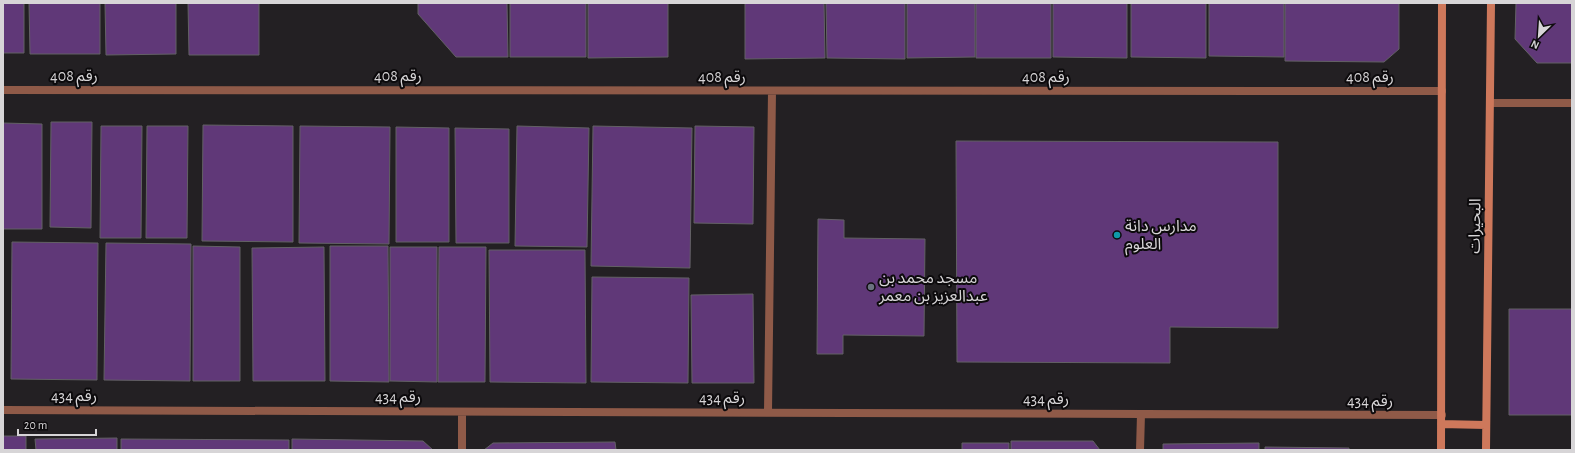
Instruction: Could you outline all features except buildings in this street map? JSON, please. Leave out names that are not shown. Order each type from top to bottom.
[{"type":"street","name":"البحيرات","points":[[1441,450],[1442,3]]},
{"type":"street","name":"البحيرات","points":[[1486,450],[1491,3]]},
{"type":"street","name":"رقم 408","points":[[3,90],[1442,91]]},
{"type":"street","points":[[768,412],[772,91]]},
{"type":"street","points":[[1490,103],[1572,103]]},
{"type":"street","name":"رقم 434","points":[[3,410],[1442,415]]},
{"type":"street","points":[[462,412],[462,450]]},
{"type":"street","points":[[1140,450],[1141,414]]},
{"type":"street","points":[[1441,424],[1486,425]]},
{"type":"place","name":"مدارس دانة العلوم","points":[[1117,235]]},
{"type":"place","name":"مسجد محمد بن عبدالعزيز بن معمر","points":[[871,287]]}]
